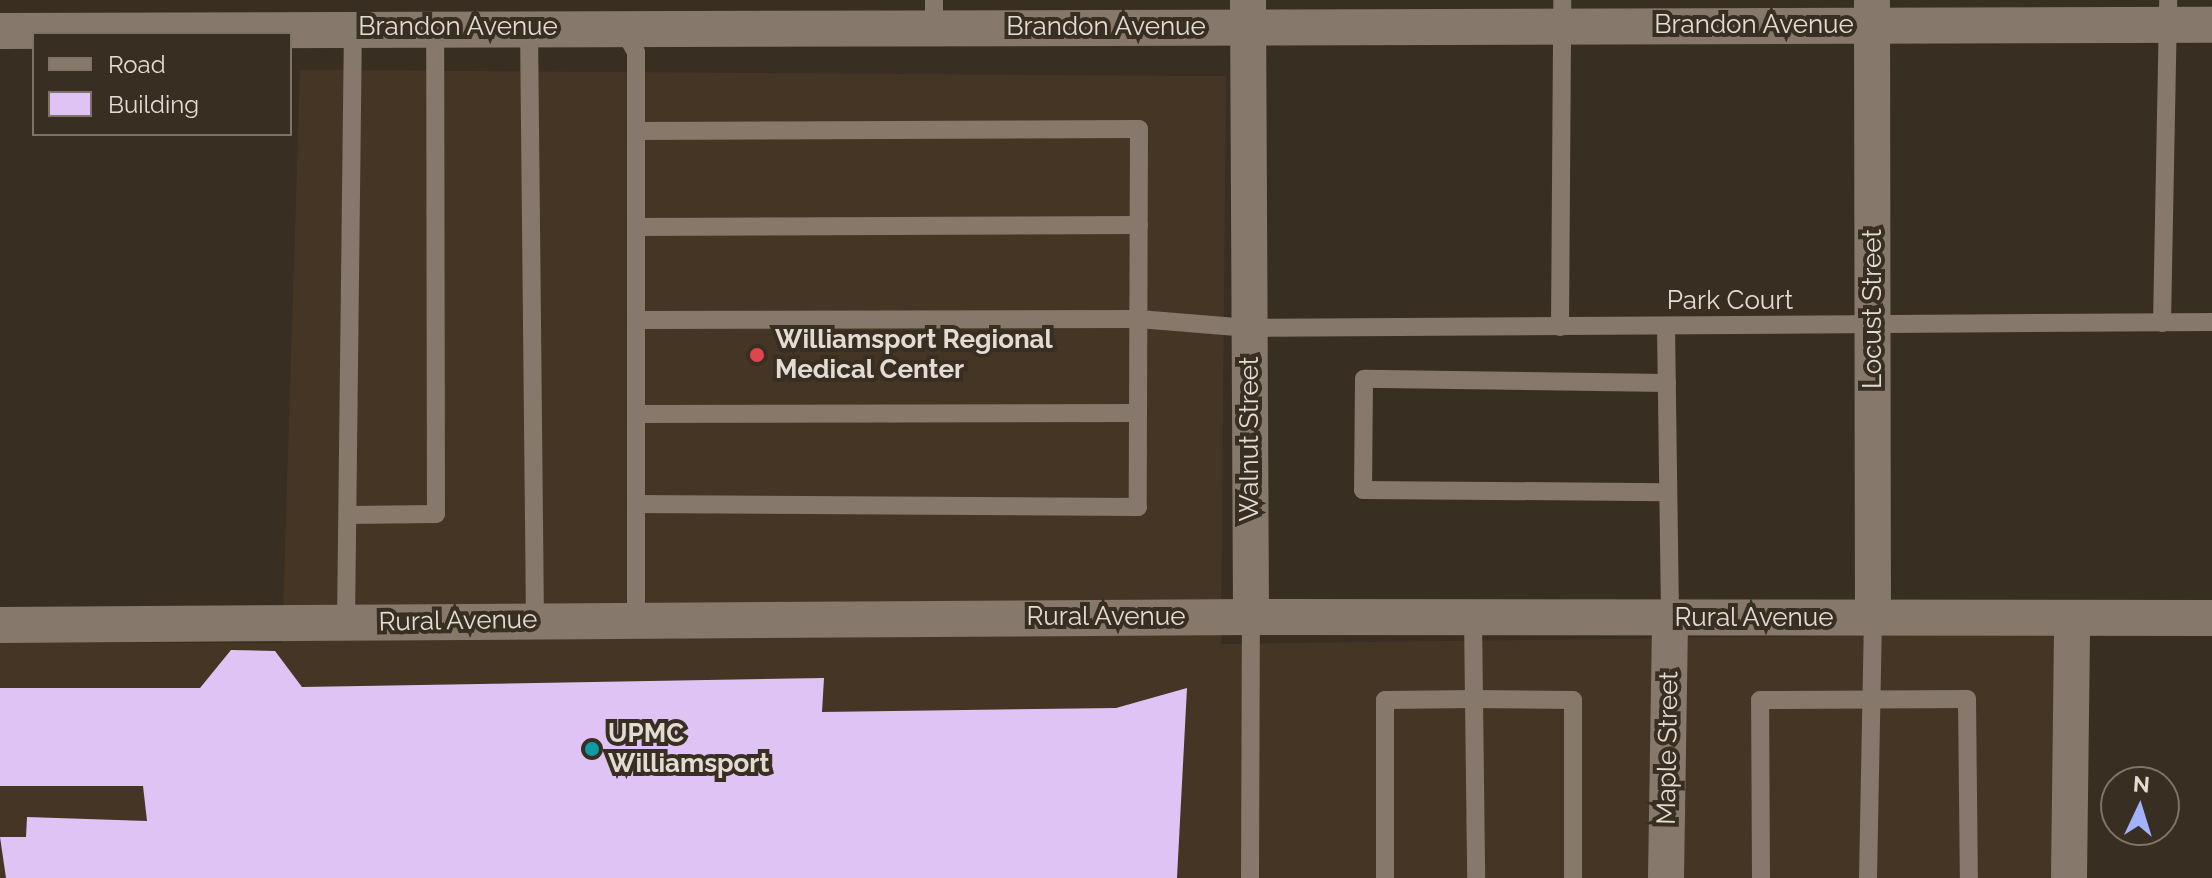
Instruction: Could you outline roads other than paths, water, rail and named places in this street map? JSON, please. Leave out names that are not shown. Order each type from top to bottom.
[{"type":"street","name":"Locust Street","points":[[1872,12],[1873,619]]},
{"type":"street","name":"Brandon Avenue","points":[[0,31],[529,27],[622,13],[2168,13],[2212,25]]},
{"type":"street","name":"Walnut Street","points":[[1248,13],[1251,617]]},
{"type":"street","name":"Rural Avenue","points":[[0,625],[1251,617],[2212,618]]},
{"type":"street","name":"Maple Street","points":[[1666,878],[1670,617]]},
{"type":"street","points":[[2069,878],[2072,618]]},
{"type":"lane","points":[[622,13],[636,52],[636,619]]},
{"type":"lane","points":[[1560,327],[1562,13]]},
{"type":"lane","points":[[2162,323],[2168,13]]},
{"type":"lane","points":[[346,622],[353,27]]},
{"type":"lane","points":[[348,515],[436,514],[435,27]]},
{"type":"lane","points":[[529,27],[535,620]]},
{"type":"lane","points":[[636,131],[1139,129],[1138,507],[636,504]]},
{"type":"lane","points":[[636,227],[1139,225]]},
{"type":"lane","name":"Park Court","points":[[636,320],[1139,319],[1249,328],[2212,322]]},
{"type":"lane","points":[[1666,327],[1670,617]]},
{"type":"lane","points":[[1667,383],[1364,379],[1363,490],[1668,492]]},
{"type":"lane","points":[[636,414],[1138,413]]},
{"type":"lane","name":"Walnut Street","points":[[1250,878],[1251,617]]},
{"type":"lane","points":[[1473,617],[1476,878]]},
{"type":"lane","points":[[1868,878],[1873,619]]},
{"type":"lane","points":[[1385,878],[1385,700],[1474,699],[1573,700],[1573,878]]},
{"type":"lane","points":[[1761,878],[1760,700],[1870,699],[1967,699],[1969,878]]},
{"type":"place","name":"Williamsport Regional Medical Center","points":[[757,355]]},
{"type":"place","name":"UPMC Williamsport","points":[[592,749]]}]
